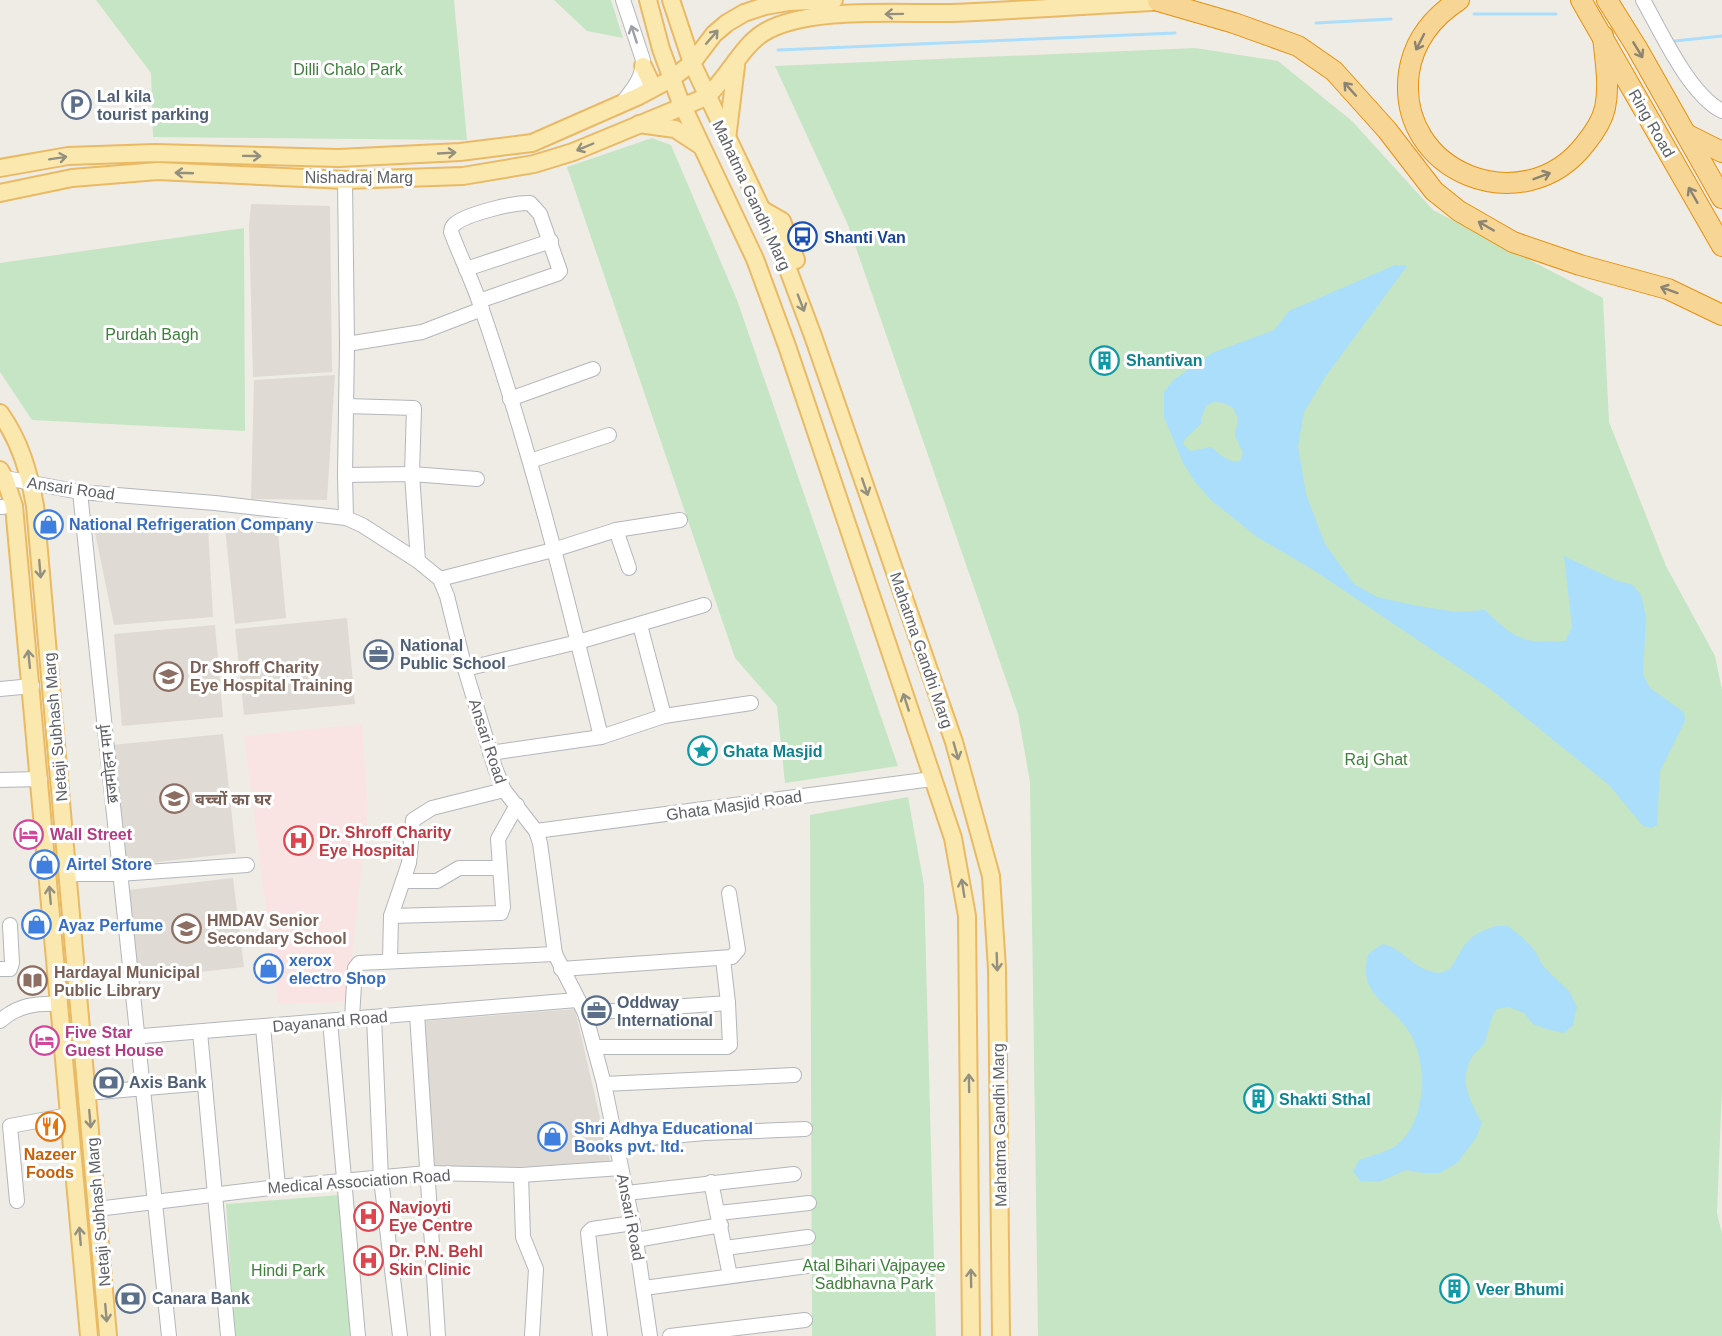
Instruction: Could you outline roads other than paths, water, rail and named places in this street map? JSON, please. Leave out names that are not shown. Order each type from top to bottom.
[{"type":"highway","points":[[1459,0],[1445,10],[1423,34],[1413,56],[1408,79],[1408,95],[1417,126],[1435,153],[1454,168],[1476,179],[1508,184],[1539,178],[1554,171],[1580,152],[1601,117],[1607,94],[1602,36]]},
{"type":"highway","name":"Ring Road","points":[[1581,0],[1722,246]]},
{"type":"highway","name":"Ring Road","points":[[1607,0],[1637,48],[1722,198]]},
{"type":"highway","points":[[1158,1],[1234,23],[1298,46],[1334,71],[1387,130],[1434,191],[1459,211],[1513,242],[1581,265],[1668,289],[1722,315]]},
{"type":"highway","points":[[1686,134],[1722,152]]},
{"type":"main road","name":"Mahatma Gandhi Marg","points":[[648,0],[671,79],[759,270],[952,838],[967,916],[971,1336]]},
{"type":"main road","name":"Mahatma Gandhi Marg","points":[[671,0],[706,97],[780,248],[813,336],[954,742],[991,876],[997,969],[1001,1336]]},
{"type":"main road","points":[[742,6],[834,0]]},
{"type":"main road","points":[[706,97],[716,89],[750,45],[762,34],[796,20],[821,15],[952,13],[1181,0]]},
{"type":"main road","name":"Nishadraj Marg","points":[[0,168],[68,156],[144,154],[339,158],[460,152],[532,143],[622,104],[671,79],[692,63],[714,34],[742,6]]},
{"type":"main road","points":[[639,96],[651,83],[658,68],[661,49]]},
{"type":"main road","points":[[727,140],[737,62]]},
{"type":"main road","points":[[643,66],[651,83]]},
{"type":"main road","name":"Nishadraj Marg","points":[[0,193],[72,178],[158,171],[345,180],[463,176],[534,164],[573,152],[706,97]]},
{"type":"main road","points":[[639,124],[675,129],[702,147]]},
{"type":"main road","name":"Netaji Subhash Marg","points":[[0,413],[10,427],[31,482],[108,1336]]},
{"type":"main road","name":"Netaji Subhash Marg","points":[[2,476],[14,506],[89,1336]]},
{"type":"street","points":[[622,104],[635,88],[642,75],[643,66],[623,0]]},
{"type":"street","points":[[1643,0],[1681,67],[1705,99],[1722,111]]},
{"type":"street","points":[[345,180],[346,518]]},
{"type":"street","points":[[347,344],[422,332],[481,305],[557,274],[560,271],[559,265],[540,214],[530,203],[523,203],[465,218],[452,227],[451,232],[481,305],[530,461],[601,737]]},
{"type":"street","points":[[466,269],[550,241]]},
{"type":"street","points":[[510,399],[593,369]]},
{"type":"street","points":[[346,406],[414,408],[412,474],[418,561]]},
{"type":"street","points":[[530,461],[609,435]]},
{"type":"street","points":[[345,475],[412,474],[477,479]]},
{"type":"street","name":"Ansari Road","points":[[2,476],[80,492],[215,503],[346,518],[362,525],[418,561],[440,579],[447,596],[465,669],[490,753],[504,790],[536,831],[543,856],[555,954],[585,1013],[617,1141],[636,1240],[650,1336]]},
{"type":"street","name":"ब्रजमोहन मार्ग","points":[[80,492],[169,1336]]},
{"type":"street","points":[[440,579],[553,550],[616,530],[680,520]]},
{"type":"street","points":[[616,530],[629,568]]},
{"type":"street","points":[[465,669],[578,642],[704,605]]},
{"type":"street","points":[[640,625],[663,717]]},
{"type":"street","points":[[0,689],[32,686]]},
{"type":"street","points":[[490,753],[601,737],[663,717],[751,702]]},
{"type":"street","points":[[0,780],[40,779]]},
{"type":"street","name":"Ghata Masjid Road","points":[[536,831],[932,779]]},
{"type":"street","points":[[390,961],[391,916],[409,863],[412,824],[416,817],[432,808],[504,790]]},
{"type":"street","points":[[391,916],[501,913],[503,907],[498,839],[517,805]]},
{"type":"street","points":[[68,874],[119,874],[248,865]]},
{"type":"street","points":[[404,881],[437,881],[459,868],[500,868]]},
{"type":"street","points":[[561,969],[732,957],[738,950],[729,893]]},
{"type":"street","points":[[0,969],[10,969],[12,963],[10,925]]},
{"type":"street","points":[[352,1018],[356,965],[359,963],[555,954]]},
{"type":"street","points":[[594,1047],[727,1047],[730,1045],[723,958]]},
{"type":"street","points":[[78,987],[131,981]]},
{"type":"street","name":"Dayanand Road","points":[[83,1041],[577,1000]]},
{"type":"street","points":[[585,1013],[728,1003]]},
{"type":"street","points":[[1,1018],[16,1008],[59,1004]]},
{"type":"street","points":[[417,1014],[438,1336]]},
{"type":"street","points":[[374,1017],[381,1179],[400,1336]]},
{"type":"street","points":[[330,1021],[358,1336]]},
{"type":"street","points":[[263,1027],[278,1186]]},
{"type":"street","points":[[200,1032],[228,1336]]},
{"type":"street","points":[[604,1084],[794,1075]]},
{"type":"street","points":[[87,1092],[205,1083]]},
{"type":"street","points":[[17,1201],[10,1126],[69,1115]]},
{"type":"street","points":[[617,1141],[705,1133],[805,1130]]},
{"type":"street","name":"Medical Association Road","points":[[97,1209],[278,1186],[381,1179],[427,1173],[521,1175],[621,1168]]},
{"type":"street","points":[[627,1193],[794,1173]]},
{"type":"street","points":[[521,1175],[523,1237],[536,1269],[532,1336]]},
{"type":"street","points":[[711,1182],[730,1276]]},
{"type":"street","points":[[0,1185],[15,1184]]},
{"type":"street","points":[[636,1240],[720,1219],[809,1203]]},
{"type":"street","points":[[600,1336],[588,1233],[592,1229],[633,1223]]},
{"type":"street","points":[[725,1248],[808,1237]]},
{"type":"street","points":[[644,1288],[807,1266]]},
{"type":"street","points":[[670,1336],[757,1331],[806,1320]]},
{"type":"water","points":[[1395,265],[1407,266],[1326,376],[1304,412],[1298,446],[1306,494],[1325,544],[1354,584],[1377,597],[1457,612],[1485,610],[1504,628],[1520,638],[1539,642],[1565,641],[1572,627],[1564,556],[1615,580],[1633,585],[1641,595],[1646,617],[1643,674],[1650,688],[1684,712],[1685,721],[1660,771],[1657,825],[1652,828],[1643,826],[1609,785],[1489,688],[1315,571],[1257,537],[1212,501],[1195,482],[1183,463],[1164,417],[1164,392],[1172,381],[1212,353],[1274,330],[1289,311]],"holes":[[[1214,402],[1224,403],[1233,408],[1238,418],[1235,436],[1243,453],[1240,461],[1228,459],[1211,447],[1190,451],[1183,444],[1185,439],[1202,423],[1201,419],[1206,406]]]},
{"type":"water","points":[[1495,926],[1508,926],[1523,938],[1535,951],[1543,966],[1569,991],[1577,1007],[1573,1025],[1564,1033],[1533,1024],[1524,1013],[1509,1007],[1497,1009],[1484,1044],[1472,1057],[1466,1074],[1467,1091],[1482,1123],[1476,1138],[1457,1163],[1440,1173],[1406,1170],[1379,1182],[1360,1181],[1353,1171],[1359,1160],[1384,1152],[1397,1145],[1407,1135],[1414,1122],[1422,1091],[1422,1075],[1416,1045],[1402,1022],[1371,989],[1367,979],[1366,967],[1369,953],[1383,944],[1395,949],[1427,970],[1436,973],[1443,972],[1448,970],[1470,939]]},
{"type":"waterway","points":[[1474,14],[1556,14]]},
{"type":"waterway","points":[[1316,23],[1391,19]]},
{"type":"waterway","points":[[778,50],[1175,33]]},
{"type":"waterway","points":[[1675,41],[1722,36]]},
{"type":"place","name":"Lal kila tourist parking","points":[[76,105]]},
{"type":"place","name":"Shanti Van","points":[[803,237]]},
{"type":"place","name":"Shantivan","points":[[1105,360]]},
{"type":"place","name":"National Refrigeration Company","points":[[48,524]]},
{"type":"place","name":"National Public School","points":[[379,654]]},
{"type":"place","name":"Dr Shroff Charity Eye Hospital Training","points":[[169,676]]},
{"type":"place","name":"Ghata Masjid","points":[[702,751]]},
{"type":"place","name":"बच्चों का घर","points":[[174,799]]},
{"type":"place","name":"Wall Street","points":[[29,834]]},
{"type":"place","name":"Dr. Shroff Charity Eye Hospital","points":[[298,841]]},
{"type":"place","name":"Airtel Store","points":[[45,864]]},
{"type":"place","name":"Ayaz Perfume","points":[[37,925]]},
{"type":"place","name":"HMDAV Senior Secondary School","points":[[186,929]]},
{"type":"place","name":"xerox electro Shop","points":[[268,969]]},
{"type":"place","name":"Hardayal Municipal Public Library","points":[[33,981]]},
{"type":"place","name":"Oddway International","points":[[596,1011]]},
{"type":"place","name":"Five Star Guest House","points":[[44,1041]]},
{"type":"place","name":"Axis Bank","points":[[108,1082]]},
{"type":"place","name":"Shakti Sthal","points":[[1258,1099]]},
{"type":"place","name":"Nazeer Foods","points":[[50,1126]]},
{"type":"place","name":"Shri Adhya Educational Books pvt. ltd.","points":[[553,1137]]},
{"type":"place","name":"Navjoyti Eye Centre","points":[[368,1216]]},
{"type":"place","name":"Dr. P.N. Behl Skin Clinic","points":[[368,1260]]},
{"type":"place","name":"Veer Bhumi","points":[[1455,1289]]},
{"type":"place","name":"Canara Bank","points":[[131,1298]]},
{"type":"park label","name":"Dilli Chalo Park","points":[[348,69]]},
{"type":"park label","name":"Purdah Bagh","points":[[152,334]]},
{"type":"park label","name":"Raj Ghat","points":[[1376,759]]},
{"type":"park label","name":"Hindi Park","points":[[288,1270]]},
{"type":"park label","name":"Atal Bihari Vajpayee Sadbhavna Park","points":[[874,1274]]}]
